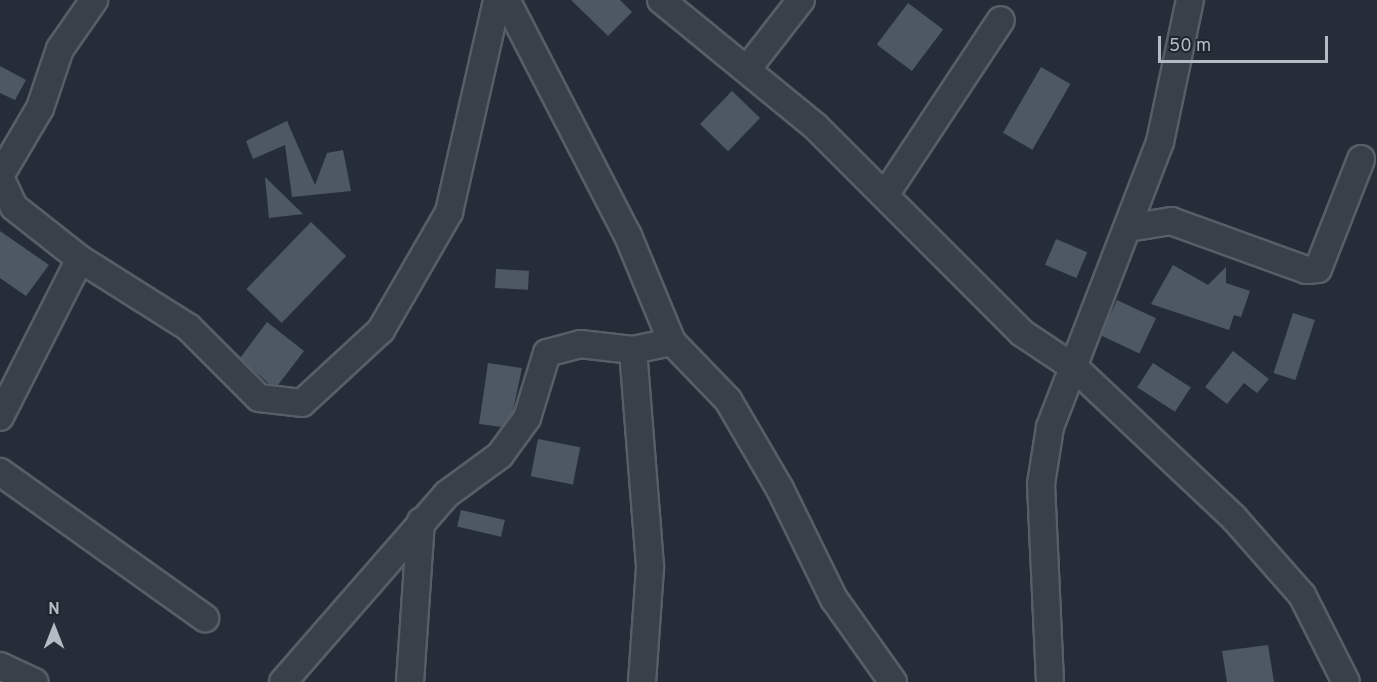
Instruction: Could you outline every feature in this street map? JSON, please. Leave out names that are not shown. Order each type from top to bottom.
[{"type":"street","points":[[94,0],[60,49],[40,108],[0,177],[14,207],[80,259],[188,327],[259,398],[302,403],[381,330],[449,212],[497,0]]},
{"type":"street","points":[[506,0],[628,236],[672,342],[728,400],[834,599],[893,682]]},
{"type":"street","points":[[661,0],[748,68],[887,192],[1022,333],[1076,369],[1234,518],[1302,595],[1347,682]]},
{"type":"street","points":[[748,68],[801,0]]},
{"type":"street","points":[[1050,682],[1041,484],[1050,427],[1076,369],[1160,142],[1190,0]]},
{"type":"street","points":[[887,192],[1001,20]]},
{"type":"street","points":[[1128,228],[1170,221],[1306,270],[1318,269],[1361,159]]},
{"type":"street","points":[[2,407],[80,259]]},
{"type":"street","points":[[283,682],[421,521],[447,494],[500,455],[527,418],[547,352],[580,344],[633,350],[672,342]]},
{"type":"street","points":[[633,350],[650,568],[642,682]]},
{"type":"street","points":[[0,472],[205,618]]},
{"type":"street","points":[[410,682],[421,521]]},
{"type":"street","points":[[0,666],[34,682]]},
{"type":"building","points":[[571,0],[620,0],[632,12],[608,36]]},
{"type":"building","points":[[908,3],[943,29],[912,71],[877,45]]},
{"type":"building","points":[[0,66],[26,80],[15,100],[0,93]]},
{"type":"building","points":[[1041,67],[1070,84],[1032,150],[1003,133]]},
{"type":"building","points":[[732,91],[760,118],[728,151],[700,124]]},
{"type":"building","points":[[287,121],[315,185],[327,153],[343,150],[351,191],[292,197],[285,145],[253,159],[246,141]]},
{"type":"building","points":[[265,177],[303,214],[269,218]]},
{"type":"building","points":[[311,222],[346,256],[282,323],[246,289]]},
{"type":"building","points":[[0,231],[49,265],[26,296],[0,278]]},
{"type":"building","points":[[1056,239],[1087,252],[1076,278],[1045,265]]},
{"type":"building","points":[[1173,265],[1208,285],[1226,267],[1226,283],[1250,291],[1241,317],[1234,315],[1229,330],[1151,304]]},
{"type":"building","points":[[496,269],[529,271],[528,290],[495,288]]},
{"type":"building","points":[[1117,300],[1156,318],[1139,354],[1101,335]]},
{"type":"building","points":[[1293,313],[1315,320],[1295,380],[1274,373]]},
{"type":"building","points":[[267,322],[304,351],[278,385],[269,384],[240,358]]},
{"type":"building","points":[[1233,351],[1269,379],[1257,393],[1244,383],[1227,404],[1205,387]]},
{"type":"building","points":[[488,363],[522,368],[513,411],[502,427],[479,424]]},
{"type":"building","points":[[1153,363],[1191,388],[1175,412],[1137,387]]},
{"type":"building","points":[[538,439],[580,447],[573,485],[531,476]]},
{"type":"building","points":[[461,510],[505,520],[501,537],[457,527]]},
{"type":"building","points":[[1268,645],[1274,682],[1227,682],[1222,651]]}]
